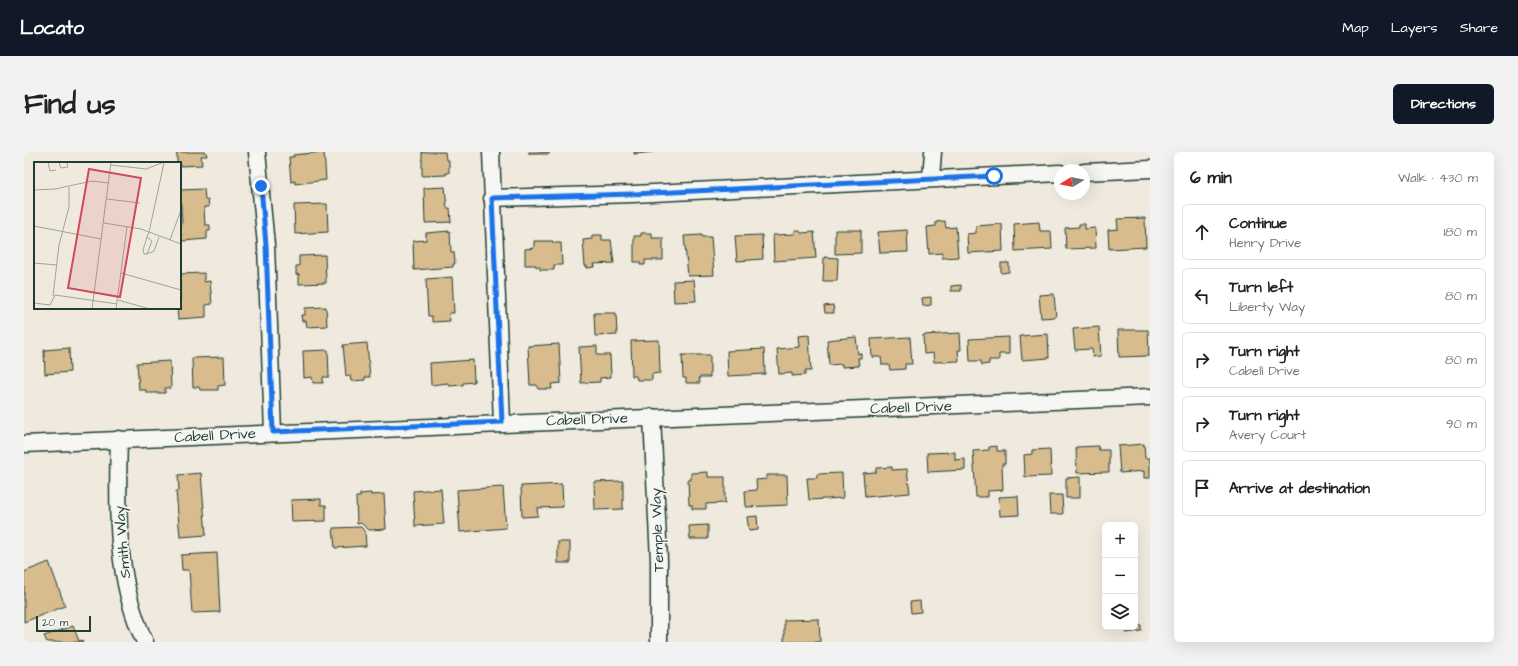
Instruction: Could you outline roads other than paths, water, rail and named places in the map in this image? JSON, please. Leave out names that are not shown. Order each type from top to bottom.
[{"type":"street","points":[[257,152],[266,245],[273,432]]},
{"type":"street","points":[[491,152],[502,422]]},
{"type":"street","points":[[931,178],[933,152]]},
{"type":"street","points":[[1090,172],[1150,169]]},
{"type":"street","points":[[492,198],[633,194],[931,178],[1054,173]]},
{"type":"street","name":"Cabell Drive","points":[[24,444],[502,422],[1150,397]]},
{"type":"street","name":"Temple Way","points":[[652,417],[659,560],[659,642]]},
{"type":"street","name":"Smith Way","points":[[119,439],[118,487],[121,555],[127,596],[145,642]]}]
